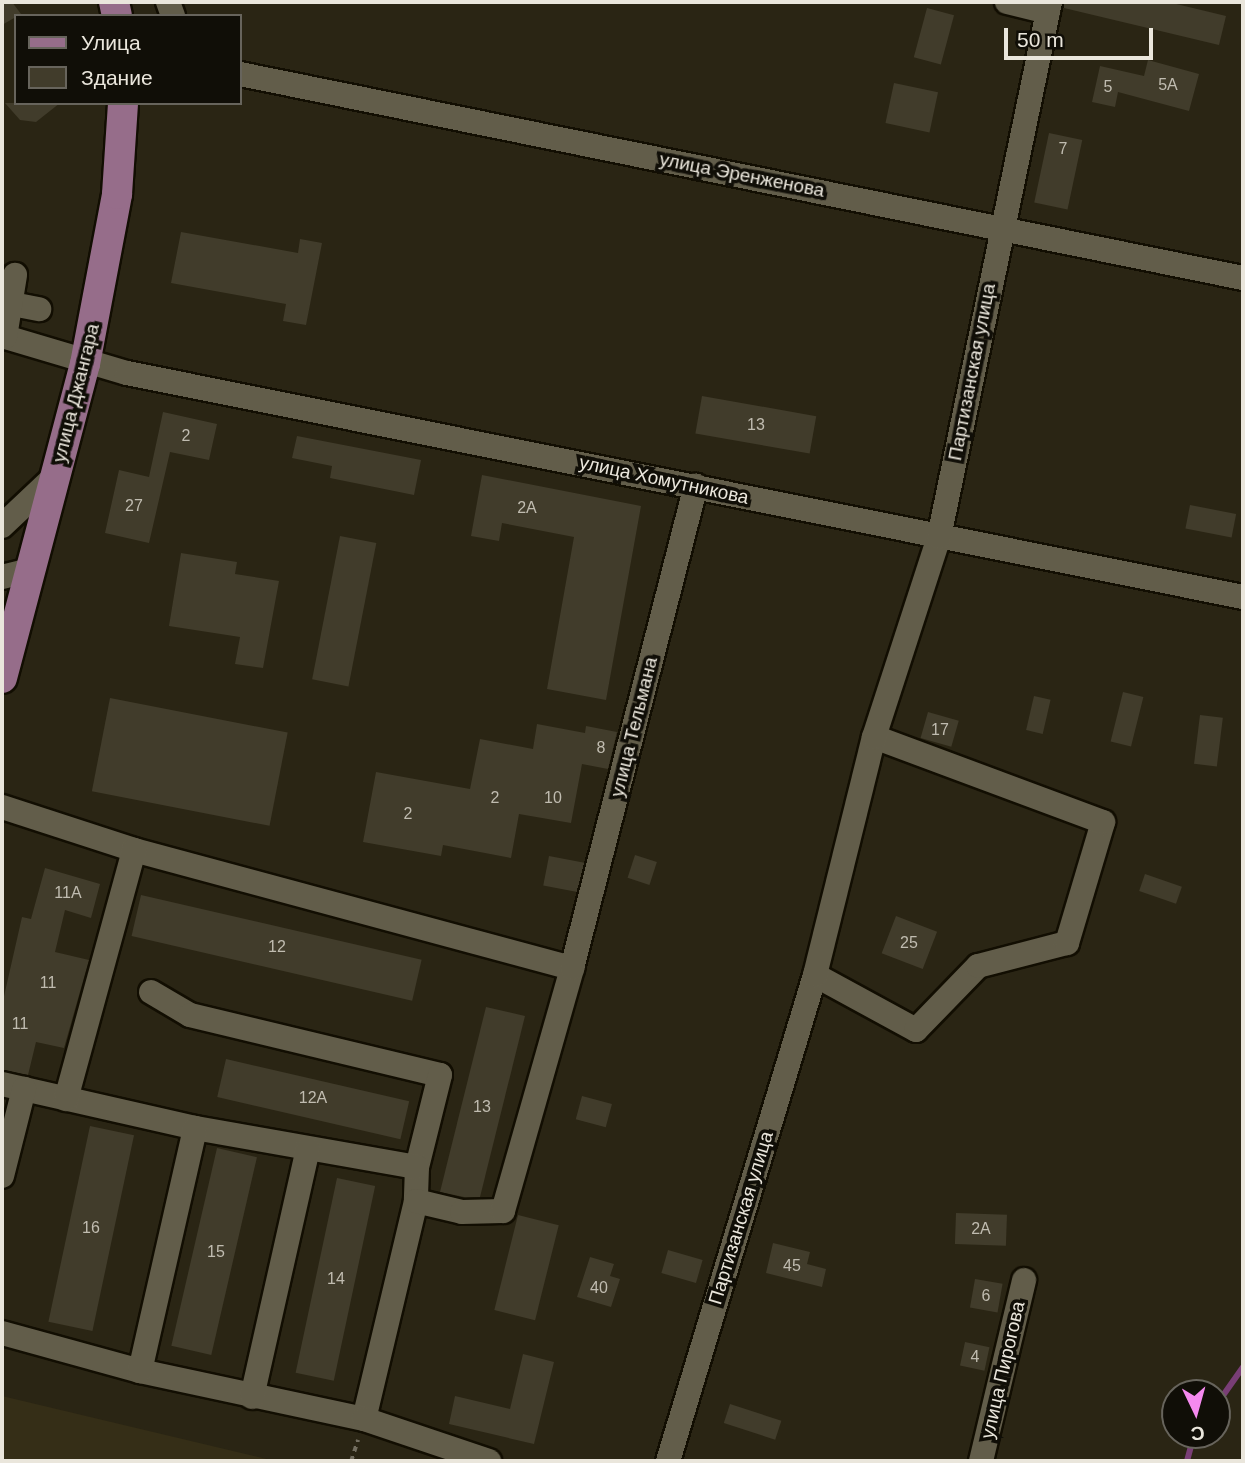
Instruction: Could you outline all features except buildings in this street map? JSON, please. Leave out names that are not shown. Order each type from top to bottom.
[{"type":"main road","name":"улица Джангара","points":[[2,678],[16,573],[54,477],[85,364],[117,194],[124,105]]},
{"type":"street","points":[[1007,2],[1049,7]]},
{"type":"street","name":"Партизанская улица","points":[[668,1461],[815,975],[874,737],[939,537],[1049,7]]},
{"type":"street","name":"улица Эренженова","points":[[242,74],[1243,278]]},
{"type":"street","points":[[3,336],[6,303],[15,275]]},
{"type":"street","points":[[6,303],[39,309]]},
{"type":"street","name":"улица Хомутникова","points":[[3,336],[85,364],[1243,597]]},
{"type":"street","points":[[2,526],[54,477]]},
{"type":"street","name":"улица Тельмана","points":[[416,1201],[462,1212],[503,1211],[572,968],[696,486]]},
{"type":"street","points":[[815,975],[916,1030],[978,966],[1067,943],[1103,822],[874,737]]},
{"type":"street","points":[[2,807],[134,850],[572,968]]},
{"type":"street","points":[[66,1099],[134,850]]},
{"type":"street","points":[[151,992],[190,1014],[440,1075],[417,1167],[416,1201],[364,1419]]},
{"type":"street","points":[[2,1175],[13,1086],[195,1128],[417,1167]]},
{"type":"street","points":[[140,1371],[195,1128]]},
{"type":"street","points":[[252,1397],[308,1149]]},
{"type":"street","name":"улица Пирогова","points":[[981,1461],[1024,1280]]},
{"type":"street","points":[[2,1333],[140,1371],[364,1419],[489,1461]]},
{"type":"shaded area","points":[[2,1396],[275,1461],[2,1461]]},
{"type":"waterway","points":[[1231,1384],[1243,1367]]},
{"type":"waterway","points":[[1187,1461],[1190,1449]]}]
